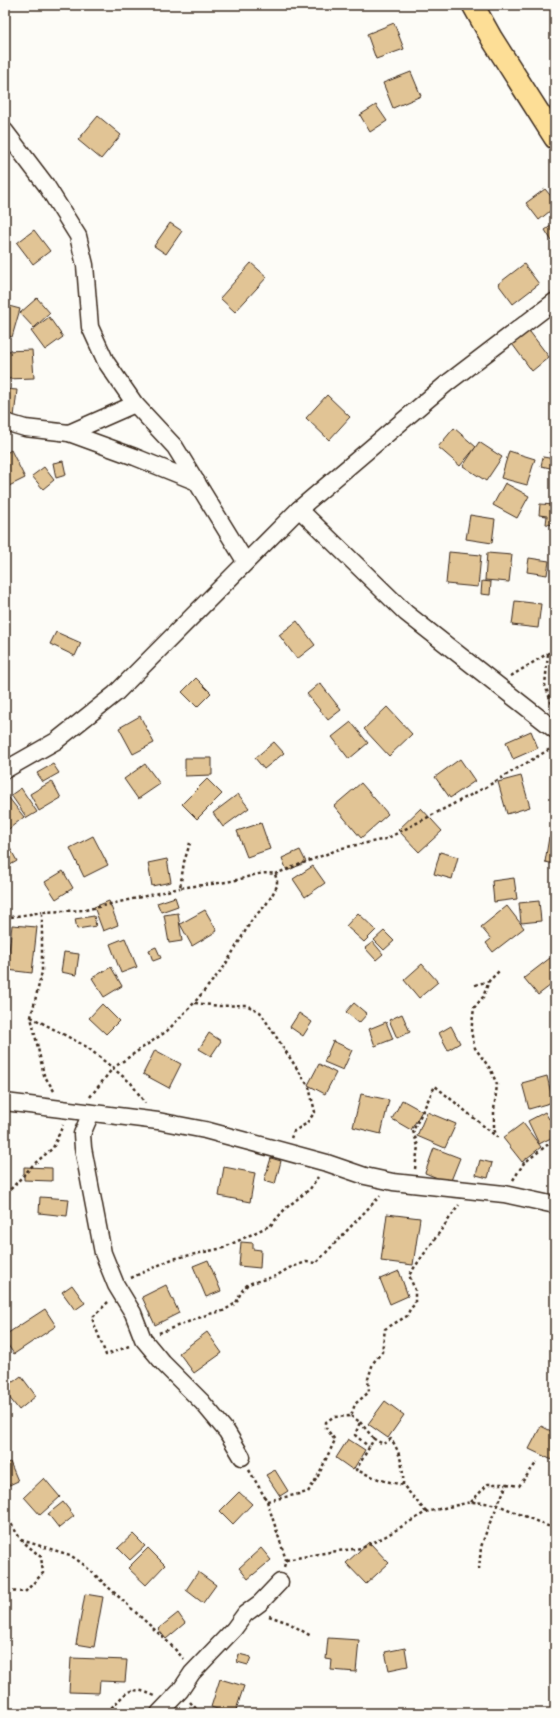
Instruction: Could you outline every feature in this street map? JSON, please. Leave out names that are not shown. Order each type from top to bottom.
[{"type":"main road","points":[[473,5],[492,39],[555,138]]},
{"type":"street","points":[[5,130],[46,185],[78,236],[85,265],[90,327],[106,362],[135,404],[175,447],[246,561]]},
{"type":"street","points":[[5,770],[56,742],[114,694],[299,509],[446,384],[555,301]]},
{"type":"street","points":[[69,433],[135,404]]},
{"type":"street","points":[[5,422],[25,428],[69,433],[197,482]]},
{"type":"street","points":[[299,509],[406,613],[555,730]]},
{"type":"street","points":[[5,1102],[158,1121],[205,1130],[327,1163],[365,1176],[393,1182],[504,1194],[555,1205]]},
{"type":"street","points":[[78,1112],[83,1148],[103,1253],[116,1285],[133,1313],[143,1339],[163,1363],[202,1402],[227,1432],[242,1457]]},
{"type":"street","points":[[164,1708],[180,1691],[192,1673],[221,1644],[245,1614],[260,1603],[280,1582]]},
{"type":"path","points":[[496,684],[555,649]]},
{"type":"path","points":[[548,653],[545,685],[555,712]]},
{"type":"path","points":[[5,918],[42,912],[85,910],[180,888],[236,880],[253,874],[275,874],[342,848],[386,839],[486,787],[555,745]]},
{"type":"path","points":[[180,888],[184,862],[190,843]]},
{"type":"path","points":[[5,1200],[9,1191],[34,1164],[53,1148],[65,1121],[78,1112],[113,1068],[167,1031],[194,1003],[224,967],[253,918],[265,906],[271,897],[277,886],[275,874]]},
{"type":"path","points":[[42,912],[42,972],[31,1017],[44,1075],[78,1112]]},
{"type":"path","points":[[413,1184],[418,1146],[414,1131],[435,1086],[497,1137],[494,1128],[494,1110],[497,1085],[491,1070],[475,1048],[471,1032],[474,1008],[483,997],[489,981],[499,971]]},
{"type":"path","points":[[476,985],[489,981]]},
{"type":"path","points":[[194,1003],[219,1006],[246,1005],[260,1012],[309,1087],[315,1112],[306,1124],[294,1131],[283,1151]]},
{"type":"path","points":[[31,1017],[87,1048],[113,1068],[131,1083],[158,1121]]},
{"type":"path","points":[[555,1068],[555,1076]]},
{"type":"path","points":[[504,1194],[524,1163],[555,1139]]},
{"type":"path","points":[[327,1163],[310,1189],[286,1208],[271,1225],[223,1248],[172,1259],[116,1285],[109,1300],[92,1318],[106,1355],[143,1339],[223,1310],[236,1303],[240,1292],[248,1284],[276,1276],[289,1268],[306,1262],[316,1263],[393,1182]]},
{"type":"path","points":[[351,1416],[355,1404],[369,1392],[368,1379],[373,1363],[382,1352],[385,1329],[407,1316],[410,1309],[415,1304],[415,1290],[409,1275],[470,1190]]},
{"type":"path","points":[[267,1501],[308,1492],[318,1476],[335,1440],[326,1428],[326,1422],[333,1416],[351,1416],[360,1422],[374,1439],[383,1444],[391,1438],[397,1447],[403,1475],[403,1485]]},
{"type":"path","points":[[360,1422],[355,1434],[369,1447]]},
{"type":"path","points":[[374,1439],[356,1470],[381,1480],[403,1485],[426,1512]]},
{"type":"path","points":[[242,1457],[267,1501],[276,1535],[286,1560],[280,1582]]},
{"type":"path","points":[[471,1502],[488,1484],[507,1484],[519,1486],[537,1462]]},
{"type":"path","points":[[479,1569],[481,1547],[507,1484]]},
{"type":"path","points":[[286,1560],[322,1553],[362,1548],[386,1536],[426,1512],[471,1502],[498,1505],[555,1529]]},
{"type":"path","points":[[5,1514],[21,1540],[41,1557],[43,1572],[25,1592],[5,1591]]},
{"type":"path","points":[[21,1540],[70,1555],[83,1564],[182,1656],[192,1673]]},
{"type":"path","points":[[245,1614],[265,1615],[289,1623],[311,1636]]},
{"type":"path","points":[[109,1713],[109,1710],[125,1694],[133,1690],[142,1690],[164,1708]]},
{"type":"building","points":[[394,23],[404,49],[376,59],[367,34]]},
{"type":"building","points":[[411,72],[421,96],[393,108],[383,83]]},
{"type":"building","points":[[376,105],[387,121],[370,132],[360,115]]},
{"type":"building","points":[[98,116],[121,135],[101,159],[78,140]]},
{"type":"building","points":[[545,189],[555,201],[555,207],[539,220],[526,203]]},
{"type":"building","points":[[170,223],[182,231],[166,254],[154,246]]},
{"type":"building","points":[[555,223],[555,246],[545,230]]},
{"type":"building","points":[[34,230],[50,251],[33,264],[17,243]]},
{"type":"building","points":[[251,263],[267,277],[235,312],[220,298]]},
{"type":"building","points":[[524,264],[539,284],[513,304],[498,284]]},
{"type":"building","points":[[37,298],[50,313],[34,328],[20,313]]},
{"type":"building","points":[[5,305],[20,309],[12,337],[5,335]]},
{"type":"building","points":[[49,317],[63,337],[45,350],[31,331]]},
{"type":"building","points":[[527,328],[549,357],[532,371],[510,341]]},
{"type":"building","points":[[555,344],[555,353],[551,347]]},
{"type":"building","points":[[32,350],[34,378],[7,379],[5,351]]},
{"type":"building","points":[[5,389],[17,390],[14,417],[5,416]]},
{"type":"building","points":[[327,395],[350,417],[329,440],[306,418]]},
{"type":"building","points":[[454,428],[476,447],[460,466],[438,447]]},
{"type":"building","points":[[479,442],[502,457],[486,481],[463,466]]},
{"type":"building","points":[[11,450],[25,478],[5,488],[5,454]]},
{"type":"building","points":[[509,451],[535,459],[527,485],[501,478]]},
{"type":"building","points":[[543,457],[555,459],[555,469],[541,466]]},
{"type":"building","points":[[63,461],[66,475],[56,478],[53,463]]},
{"type":"building","points":[[44,467],[54,480],[43,489],[32,476]]},
{"type":"building","points":[[505,483],[529,496],[517,518],[493,505]]},
{"type":"building","points":[[540,504],[555,505],[555,525],[546,524],[547,516],[539,515]]},
{"type":"building","points":[[470,515],[495,519],[492,543],[466,539]]},
{"type":"building","points":[[449,552],[481,555],[478,587],[446,584]]},
{"type":"building","points":[[487,553],[512,555],[509,582],[485,580]]},
{"type":"building","points":[[529,558],[549,561],[547,575],[527,572]]},
{"type":"building","points":[[482,581],[491,582],[490,595],[481,594]]},
{"type":"building","points":[[515,601],[541,604],[538,628],[512,625]]},
{"type":"building","points":[[297,621],[315,645],[297,659],[279,635]]},
{"type":"building","points":[[56,632],[81,643],[75,656],[50,644]]},
{"type":"building","points":[[196,678],[211,693],[197,707],[182,692]]},
{"type":"building","points":[[320,683],[341,710],[328,720],[307,694]]},
{"type":"building","points":[[387,707],[412,734],[389,756],[364,729]]},
{"type":"building","points":[[140,716],[154,743],[133,754],[119,728]]},
{"type":"building","points":[[351,722],[368,743],[349,759],[332,737]]},
{"type":"building","points":[[531,731],[538,748],[513,759],[506,742]]},
{"type":"building","points":[[274,742],[284,753],[264,769],[255,758]]},
{"type":"building","points":[[185,758],[212,758],[212,775],[185,776]]},
{"type":"building","points":[[460,759],[475,781],[450,798],[435,777]]},
{"type":"building","points":[[53,764],[59,773],[43,782],[37,773]]},
{"type":"building","points":[[145,764],[160,784],[138,799],[124,779]]},
{"type":"building","points":[[521,776],[530,807],[507,814],[498,782]]},
{"type":"building","points":[[207,779],[222,794],[197,819],[182,804]]},
{"type":"building","points":[[52,781],[61,798],[39,811],[30,794]]},
{"type":"building","points":[[361,783],[388,814],[361,838],[334,806]]},
{"type":"building","points":[[21,788],[37,812],[27,818],[11,795]]},
{"type":"building","points":[[5,793],[24,817],[5,832]]},
{"type":"building","points":[[238,794],[249,808],[223,827],[213,813]]},
{"type":"building","points":[[421,808],[442,831],[419,852],[398,830]]},
{"type":"building","points":[[261,823],[270,849],[247,857],[237,831]]},
{"type":"building","points":[[93,836],[108,865],[84,877],[70,848]]},
{"type":"building","points":[[549,837],[555,838],[555,864],[545,862]]},
{"type":"building","points":[[5,839],[17,861],[5,868]]},
{"type":"building","points":[[300,850],[306,862],[287,871],[282,858]]},
{"type":"building","points":[[440,852],[458,857],[452,879],[434,874]]},
{"type":"building","points":[[167,859],[171,882],[152,886],[148,863]]},
{"type":"building","points":[[313,866],[325,883],[305,897],[293,879]]},
{"type":"building","points":[[63,871],[73,888],[56,899],[45,882]]},
{"type":"building","points":[[514,878],[517,899],[494,902],[492,881]]},
{"type":"building","points":[[175,897],[178,906],[161,912],[157,903]]},
{"type":"building","points":[[109,901],[118,925],[103,931],[94,907]]},
{"type":"building","points":[[539,901],[541,921],[521,923],[519,903]]},
{"type":"building","points":[[507,906],[524,928],[493,952],[486,943],[491,939],[481,927]]},
{"type":"building","points":[[205,910],[217,931],[192,946],[180,924]]},
{"type":"building","points":[[178,913],[182,941],[169,943],[164,915]]},
{"type":"building","points":[[358,913],[376,930],[364,942],[346,926]]},
{"type":"building","points":[[94,916],[96,926],[77,929],[75,919]]},
{"type":"building","points":[[12,925],[37,927],[32,973],[7,970]]},
{"type":"building","points":[[384,931],[394,941],[384,950],[374,940]]},
{"type":"building","points":[[125,938],[137,967],[121,973],[110,944]]},
{"type":"building","points":[[373,942],[383,954],[376,960],[365,948]]},
{"type":"building","points":[[156,947],[161,958],[153,961],[149,950]]},
{"type":"building","points":[[64,952],[79,954],[76,975],[61,972]]},
{"type":"building","points":[[550,958],[555,964],[555,982],[538,995],[524,978]]},
{"type":"building","points":[[422,964],[438,982],[419,998],[404,980]]},
{"type":"building","points":[[111,967],[122,986],[104,997],[92,978]]},
{"type":"building","points":[[354,1003],[367,1014],[359,1023],[346,1012]]},
{"type":"building","points":[[102,1004],[119,1021],[106,1034],[89,1018]]},
{"type":"building","points":[[299,1013],[312,1022],[303,1036],[290,1027]]},
{"type":"building","points":[[402,1014],[410,1032],[397,1038],[389,1020]]},
{"type":"building","points":[[386,1022],[393,1039],[375,1046],[369,1029]]},
{"type":"building","points":[[451,1026],[460,1043],[448,1050],[439,1033]]},
{"type":"building","points":[[209,1033],[221,1041],[211,1056],[199,1049]]},
{"type":"building","points":[[333,1041],[352,1050],[343,1070],[324,1062]]},
{"type":"building","points":[[155,1050],[181,1064],[169,1088],[143,1074]]},
{"type":"building","points":[[319,1064],[336,1073],[325,1094],[308,1085]]},
{"type":"building","points":[[547,1076],[553,1102],[529,1109],[522,1083]]},
{"type":"building","points":[[361,1094],[389,1100],[381,1134],[353,1127]]},
{"type":"building","points":[[402,1100],[422,1111],[411,1130],[392,1119]]},
{"type":"building","points":[[427,1112],[456,1124],[445,1148],[417,1136]]},
{"type":"building","points":[[545,1112],[549,1119],[554,1117],[555,1119],[555,1136],[539,1144],[528,1121]]},
{"type":"building","points":[[523,1123],[541,1147],[522,1162],[503,1138]]},
{"type":"building","points":[[434,1148],[460,1158],[450,1183],[425,1173]]},
{"type":"building","points":[[271,1158],[281,1161],[275,1184],[264,1181]]},
{"type":"building","points":[[480,1160],[492,1163],[488,1178],[476,1175]]},
{"type":"building","points":[[24,1167],[52,1168],[52,1181],[24,1180]]},
{"type":"building","points":[[224,1167],[255,1173],[250,1202],[219,1196]]},
{"type":"building","points":[[40,1197],[69,1199],[67,1216],[39,1213]]},
{"type":"building","points":[[387,1214],[420,1218],[413,1265],[381,1261]]},
{"type":"building","points":[[241,1242],[253,1243],[253,1249],[261,1250],[260,1268],[239,1266]]},
{"type":"building","points":[[208,1260],[221,1291],[206,1297],[193,1266]]},
{"type":"building","points":[[399,1271],[408,1296],[390,1304],[380,1279]]},
{"type":"building","points":[[72,1285],[85,1303],[75,1310],[62,1292]]},
{"type":"building","points":[[166,1285],[179,1313],[155,1325],[142,1297]]},
{"type":"building","points":[[45,1309],[56,1326],[14,1354],[5,1341],[5,1335]]},
{"type":"building","points":[[207,1332],[222,1353],[194,1373],[179,1353]]},
{"type":"building","points":[[21,1376],[36,1396],[19,1410],[5,1392],[5,1388]]},
{"type":"building","points":[[385,1401],[404,1415],[388,1438],[368,1424]]},
{"type":"building","points":[[541,1426],[555,1433],[555,1454],[552,1460],[529,1449]]},
{"type":"building","points":[[348,1439],[365,1450],[353,1470],[336,1458]]},
{"type":"building","points":[[10,1462],[18,1481],[5,1487],[5,1464]]},
{"type":"building","points":[[275,1470],[288,1491],[280,1496],[266,1475]]},
{"type":"building","points":[[44,1478],[60,1497],[40,1515],[24,1497]]},
{"type":"building","points":[[239,1492],[252,1504],[233,1524],[220,1511]]},
{"type":"building","points":[[63,1502],[74,1516],[59,1528],[48,1514]]},
{"type":"building","points":[[133,1534],[145,1546],[130,1560],[118,1548]]},
{"type":"building","points":[[369,1542],[389,1563],[366,1584],[346,1563]]},
{"type":"building","points":[[148,1548],[165,1565],[146,1585],[128,1568]]},
{"type":"building","points":[[261,1548],[271,1560],[248,1579],[239,1568]]},
{"type":"building","points":[[198,1572],[216,1585],[203,1603],[186,1590]]},
{"type":"building","points":[[85,1594],[103,1597],[94,1647],[76,1644]]},
{"type":"building","points":[[5,1611],[7,1611],[5,1629]]},
{"type":"building","points":[[178,1613],[185,1623],[166,1639],[158,1629]]},
{"type":"building","points":[[328,1638],[359,1640],[356,1672],[331,1670],[332,1660],[326,1659]]},
{"type":"building","points":[[405,1648],[408,1666],[389,1670],[385,1652]]},
{"type":"building","points":[[239,1654],[251,1657],[248,1665],[237,1662]]},
{"type":"building","points":[[71,1658],[127,1660],[125,1682],[100,1681],[99,1693],[69,1692]]},
{"type":"building","points":[[220,1679],[244,1686],[235,1713],[230,1713],[211,1707]]}]
